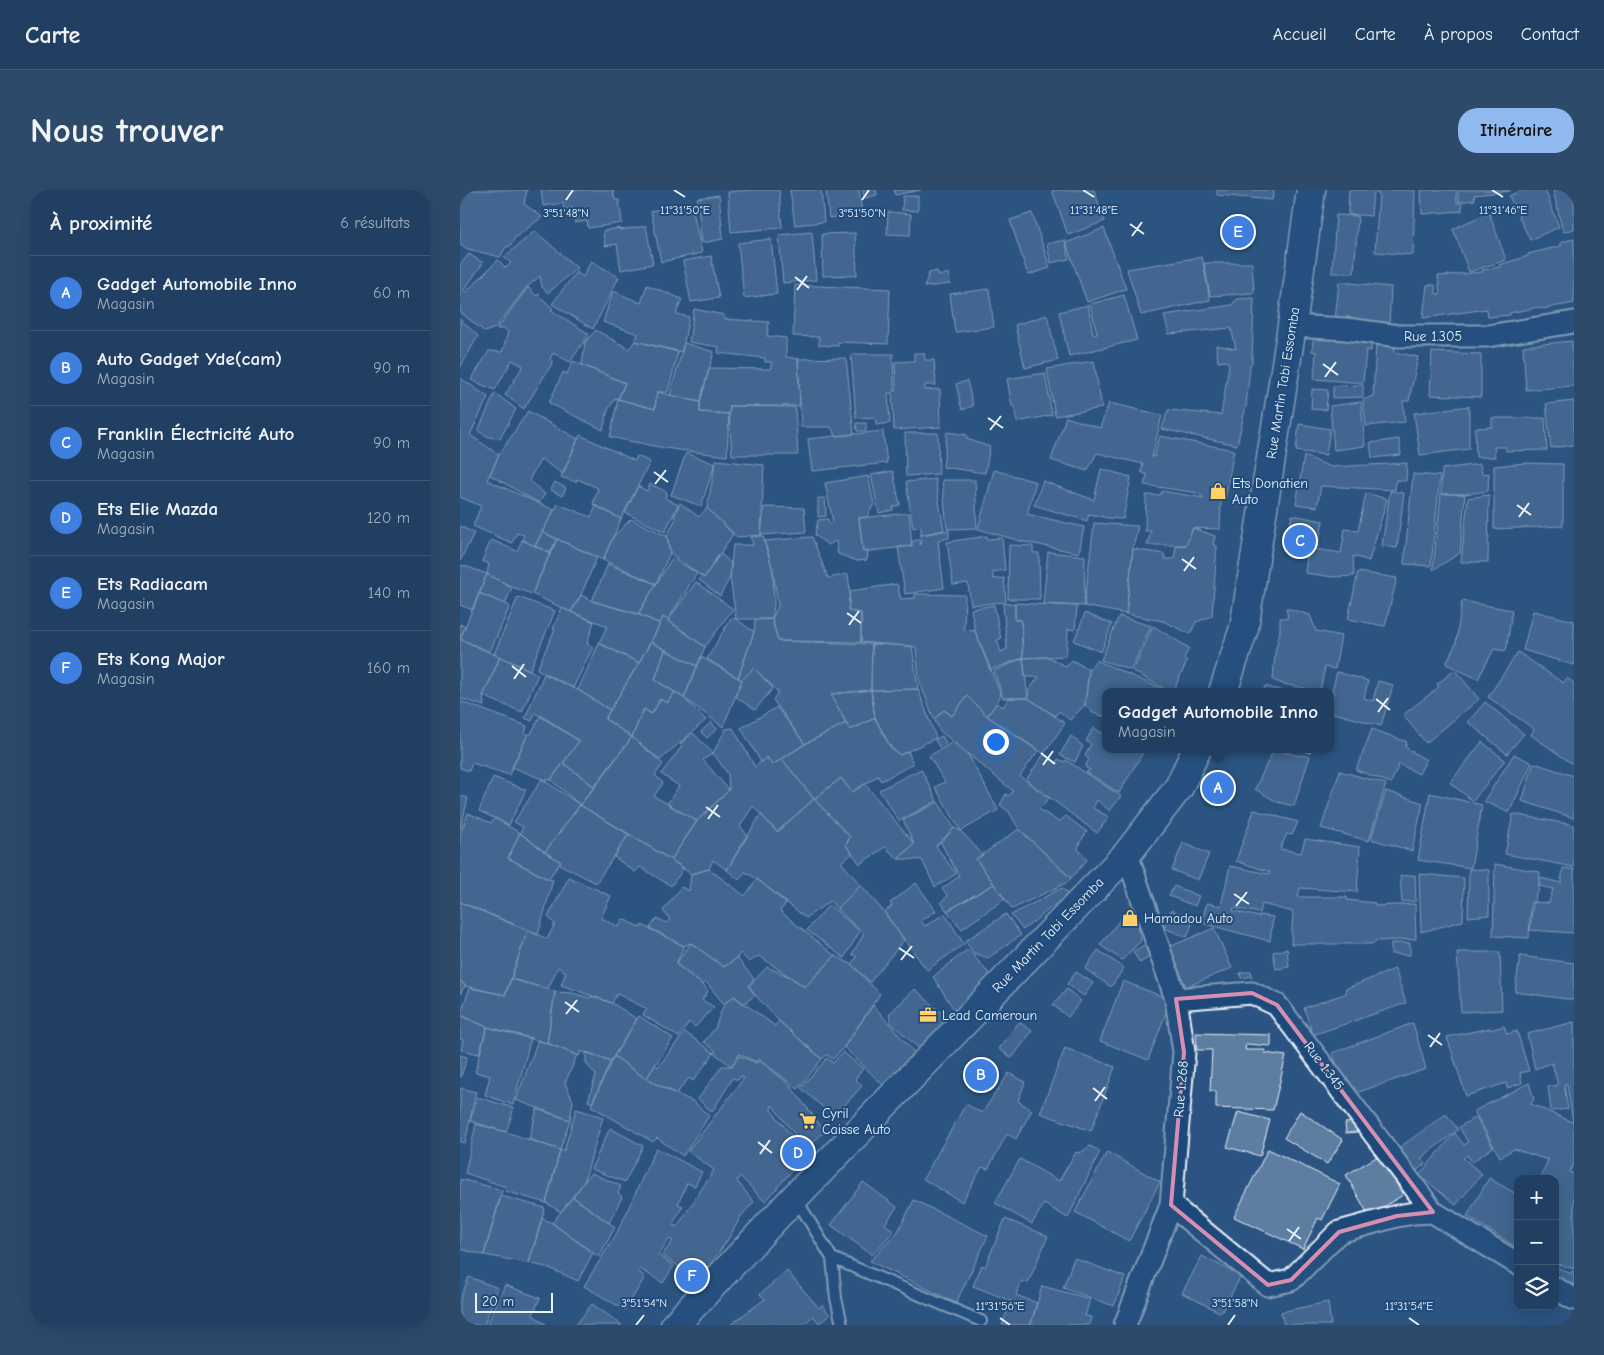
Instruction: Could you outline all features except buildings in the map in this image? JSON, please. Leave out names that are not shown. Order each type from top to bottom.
[{"type":"main road","name":"Rue Martin Tabi Essomba","points":[[1224,688],[1244,628],[1292,326],[1311,190]]},
{"type":"main road","name":"Rue Martin Tabi Essomba","points":[[675,1325],[795,1197],[1127,854],[1179,787],[1195,753]]},
{"type":"street","name":"Rue 1.305","points":[[1292,326],[1346,329],[1399,336],[1488,336],[1574,322]]},
{"type":"street","name":"Rue 1.268","points":[[1125,1325],[1171,1205],[1184,1052],[1176,999],[1127,854]]},
{"type":"street","name":"Rue 1.345","points":[[1176,999],[1252,993],[1277,1004],[1433,1212]]},
{"type":"street","points":[[1171,1205],[1268,1285],[1291,1280],[1339,1232],[1397,1216],[1433,1212],[1514,1262]]},
{"type":"street","points":[[1559,1290],[1574,1299]]},
{"type":"lane","points":[[795,1197],[832,1258],[836,1298],[842,1325]]},
{"type":"lane","points":[[832,1258],[981,1321]]},
{"type":"highlighted area","points":[[1252,993],[1277,1005],[1433,1212],[1397,1216],[1339,1232],[1291,1280],[1268,1285],[1171,1205],[1184,1052],[1176,999]]},
{"type":"place","name":"Ets Radiacam","points":[[1238,232]]},
{"type":"place","name":"Ets Donatien Auto","points":[[1218,491]]},
{"type":"place","name":"Franklin Électricité Auto","points":[[1300,541]]},
{"type":"place","name":"Gadget Automobile Inno","points":[[1218,788]]},
{"type":"place","name":"Hamadou Auto","points":[[1130,918]]},
{"type":"place","name":"Lead Cameroun","points":[[928,1015]]},
{"type":"place","name":"Auto Gadget Yde(cam)","points":[[981,1075]]},
{"type":"place","name":"Cyril Caisse Auto","points":[[808,1121]]},
{"type":"place","name":"Ets Elie Mazda","points":[[798,1153]]},
{"type":"place","name":"Ets Kong Major","points":[[692,1276]]}]
